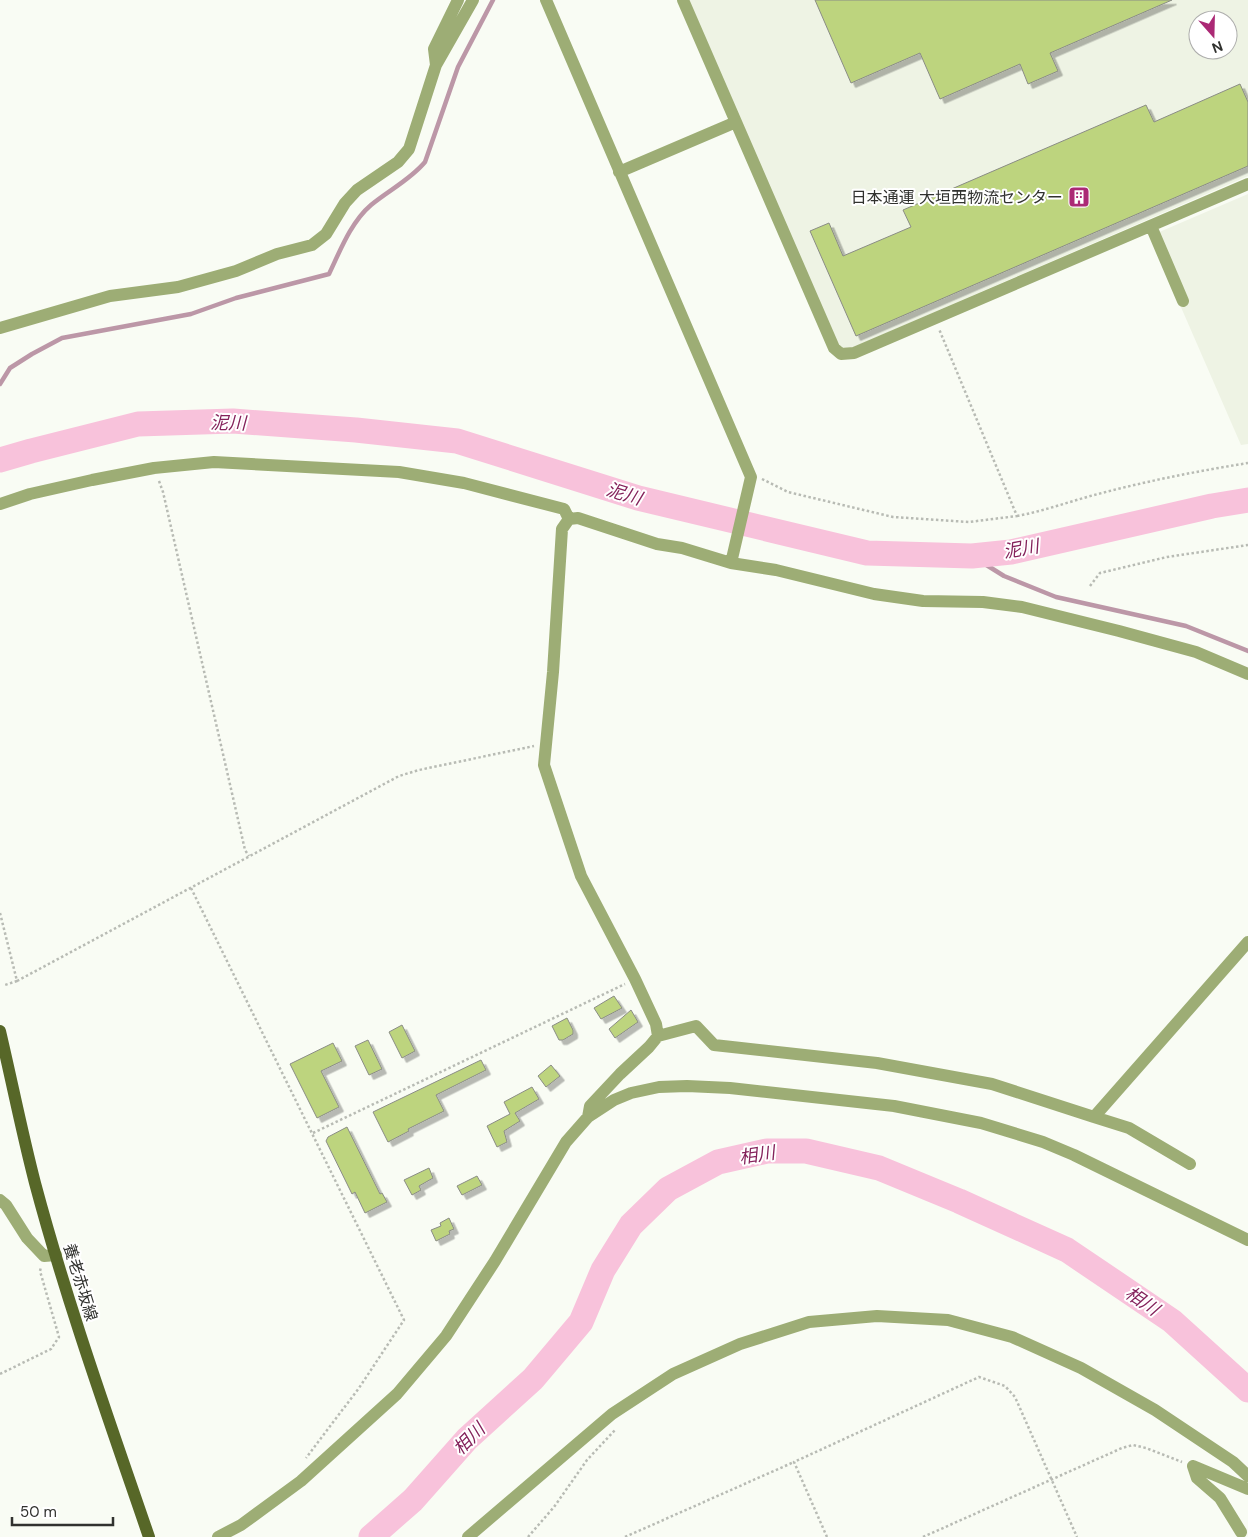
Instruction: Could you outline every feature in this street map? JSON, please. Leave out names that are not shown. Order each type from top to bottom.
[{"type":"main road","name":"養老赤坂線","points":[[0,1031],[50,1256],[80,1335],[149,1537]]},
{"type":"street","points":[[436,65],[434,49],[458,0]]},
{"type":"street","points":[[0,328],[110,296],[178,286],[236,271],[277,254],[312,245],[326,234],[345,203],[357,190],[398,162],[409,148],[436,65],[473,0]]},
{"type":"street","points":[[546,0],[750,480],[732,558]]},
{"type":"street","points":[[683,0],[834,348],[842,354],[854,353],[1248,184]]},
{"type":"street","points":[[619,172],[736,122]]},
{"type":"street","points":[[1150,226],[1183,301]]},
{"type":"street","points":[[0,504],[30,494],[154,468],[214,462],[399,472],[464,483],[564,510],[569,519]]},
{"type":"street","points":[[658,1036],[656,1024],[636,979],[581,876],[544,765],[553,672],[562,529],[569,519],[578,518],[657,544],[732,558],[884,595],[923,601],[983,602],[1022,607],[1196,652],[1248,674]]},
{"type":"street","points":[[1094,1117],[1246,948]]},
{"type":"street","points":[[588,1117],[590,1106],[658,1036],[696,1026],[714,1045],[877,1063],[992,1084],[1129,1128],[1190,1164]]},
{"type":"street","points":[[218,1537],[241,1524],[301,1481],[397,1394],[446,1336],[495,1261],[566,1142],[588,1117],[614,1100],[631,1093],[659,1086],[730,1088],[894,1106],[981,1123],[1043,1142],[1074,1154],[1248,1240]]},
{"type":"street","points":[[0,1200],[6,1205],[27,1238],[50,1256]]},
{"type":"street","points":[[468,1537],[612,1414],[673,1374],[740,1344],[809,1322],[877,1316],[948,1320],[1012,1337],[1081,1368],[1155,1410],[1233,1462],[1248,1476]]},
{"type":"street","points":[[1193,1466],[1248,1489]]},
{"type":"street","points":[[1193,1466],[1197,1478],[1220,1498],[1241,1532]]},
{"type":"path","points":[[934,318],[1017,516]]},
{"type":"path","points":[[750,480],[759,478],[788,492],[893,516],[968,522],[1017,516],[1192,472],[1248,463]]},
{"type":"path","points":[[154,468],[163,492],[245,850],[250,857]]},
{"type":"path","points":[[1090,586],[1100,573],[1167,556],[1248,545]]},
{"type":"path","points":[[5,985],[16,981],[250,857],[399,776],[419,770],[545,744]]},
{"type":"path","points":[[191,888],[404,1320],[359,1388],[305,1459]]},
{"type":"path","points":[[0,913],[16,981]]},
{"type":"path","points":[[313,1133],[636,979]]},
{"type":"path","points":[[0,1374],[51,1349],[58,1337],[40,1271],[50,1256]]},
{"type":"path","points":[[625,1537],[979,1377],[1005,1386],[1015,1397],[1077,1537]]},
{"type":"path","points":[[528,1537],[554,1508],[587,1460],[613,1432],[619,1423],[612,1414]]},
{"type":"path","points":[[923,1537],[1122,1448],[1134,1445],[1146,1448],[1193,1466]]},
{"type":"path","points":[[794,1462],[827,1537]]},
{"type":"shaded area","points":[[689,0],[1248,0],[1248,176],[847,350],[838,347]]},
{"type":"shaded area","points":[[1248,194],[1248,444],[1241,445],[1150,236]]},
{"type":"building","points":[[815,0],[1172,0],[1050,53],[1058,71],[1028,84],[1020,64],[940,99],[920,53],[851,83]]},
{"type":"building","name":"日本通運 大垣西物流センター","points":[[1240,84],[1248,102],[1248,166],[856,336],[810,231],[829,223],[843,256],[911,227],[903,210],[1146,105],[1154,122]]},
{"type":"building","points":[[614,996],[622,1008],[601,1019],[594,1008]]},
{"type":"building","points":[[631,1010],[638,1022],[615,1038],[609,1029]]},
{"type":"building","points":[[567,1018],[573,1034],[563,1040],[559,1040],[552,1026]]},
{"type":"building","points":[[402,1025],[415,1051],[402,1058],[389,1032]]},
{"type":"building","points":[[368,1040],[382,1069],[369,1075],[355,1046]]},
{"type":"building","points":[[333,1043],[342,1061],[321,1071],[339,1107],[317,1118],[290,1064]]},
{"type":"building","points":[[481,1060],[486,1070],[436,1095],[444,1111],[408,1129],[409,1131],[388,1142],[373,1112]]},
{"type":"building","points":[[551,1065],[560,1076],[546,1087],[538,1076]]},
{"type":"building","points":[[532,1087],[539,1099],[515,1113],[520,1121],[504,1131],[507,1142],[497,1147],[487,1126],[510,1114],[504,1102]]},
{"type":"building","points":[[347,1127],[380,1194],[382,1193],[387,1202],[365,1213],[355,1192],[352,1194],[326,1141],[328,1137]]},
{"type":"building","points":[[429,1168],[433,1178],[419,1186],[421,1190],[412,1195],[404,1180]]},
{"type":"building","points":[[477,1176],[482,1185],[462,1195],[457,1186]]},
{"type":"building","points":[[449,1218],[454,1229],[449,1231],[450,1234],[436,1241],[431,1230],[441,1226],[440,1223]]},
{"type":"waterway","points":[[0,384],[10,368],[62,338],[191,314],[236,298],[329,274],[347,237],[364,212],[413,174],[425,162],[458,67],[493,0]]},
{"type":"waterway","name":"泥川","points":[[0,460],[138,424],[233,421],[356,430],[457,441],[638,498],[867,553],[972,556],[1011,552],[1212,506],[1248,500]]},
{"type":"waterway","points":[[972,556],[1004,576],[1056,597],[1186,626],[1248,651]]},
{"type":"waterway","name":"相川","points":[[371,1537],[413,1500],[467,1439],[533,1379],[581,1322],[603,1270],[631,1225],[668,1189],[718,1162],[767,1151],[806,1151],[879,1168],[959,1201],[1067,1250],[1172,1321],[1248,1390]]},
{"type":"place","name":"日本通運 大垣西物流センター","points":[[1079,197]]}]
